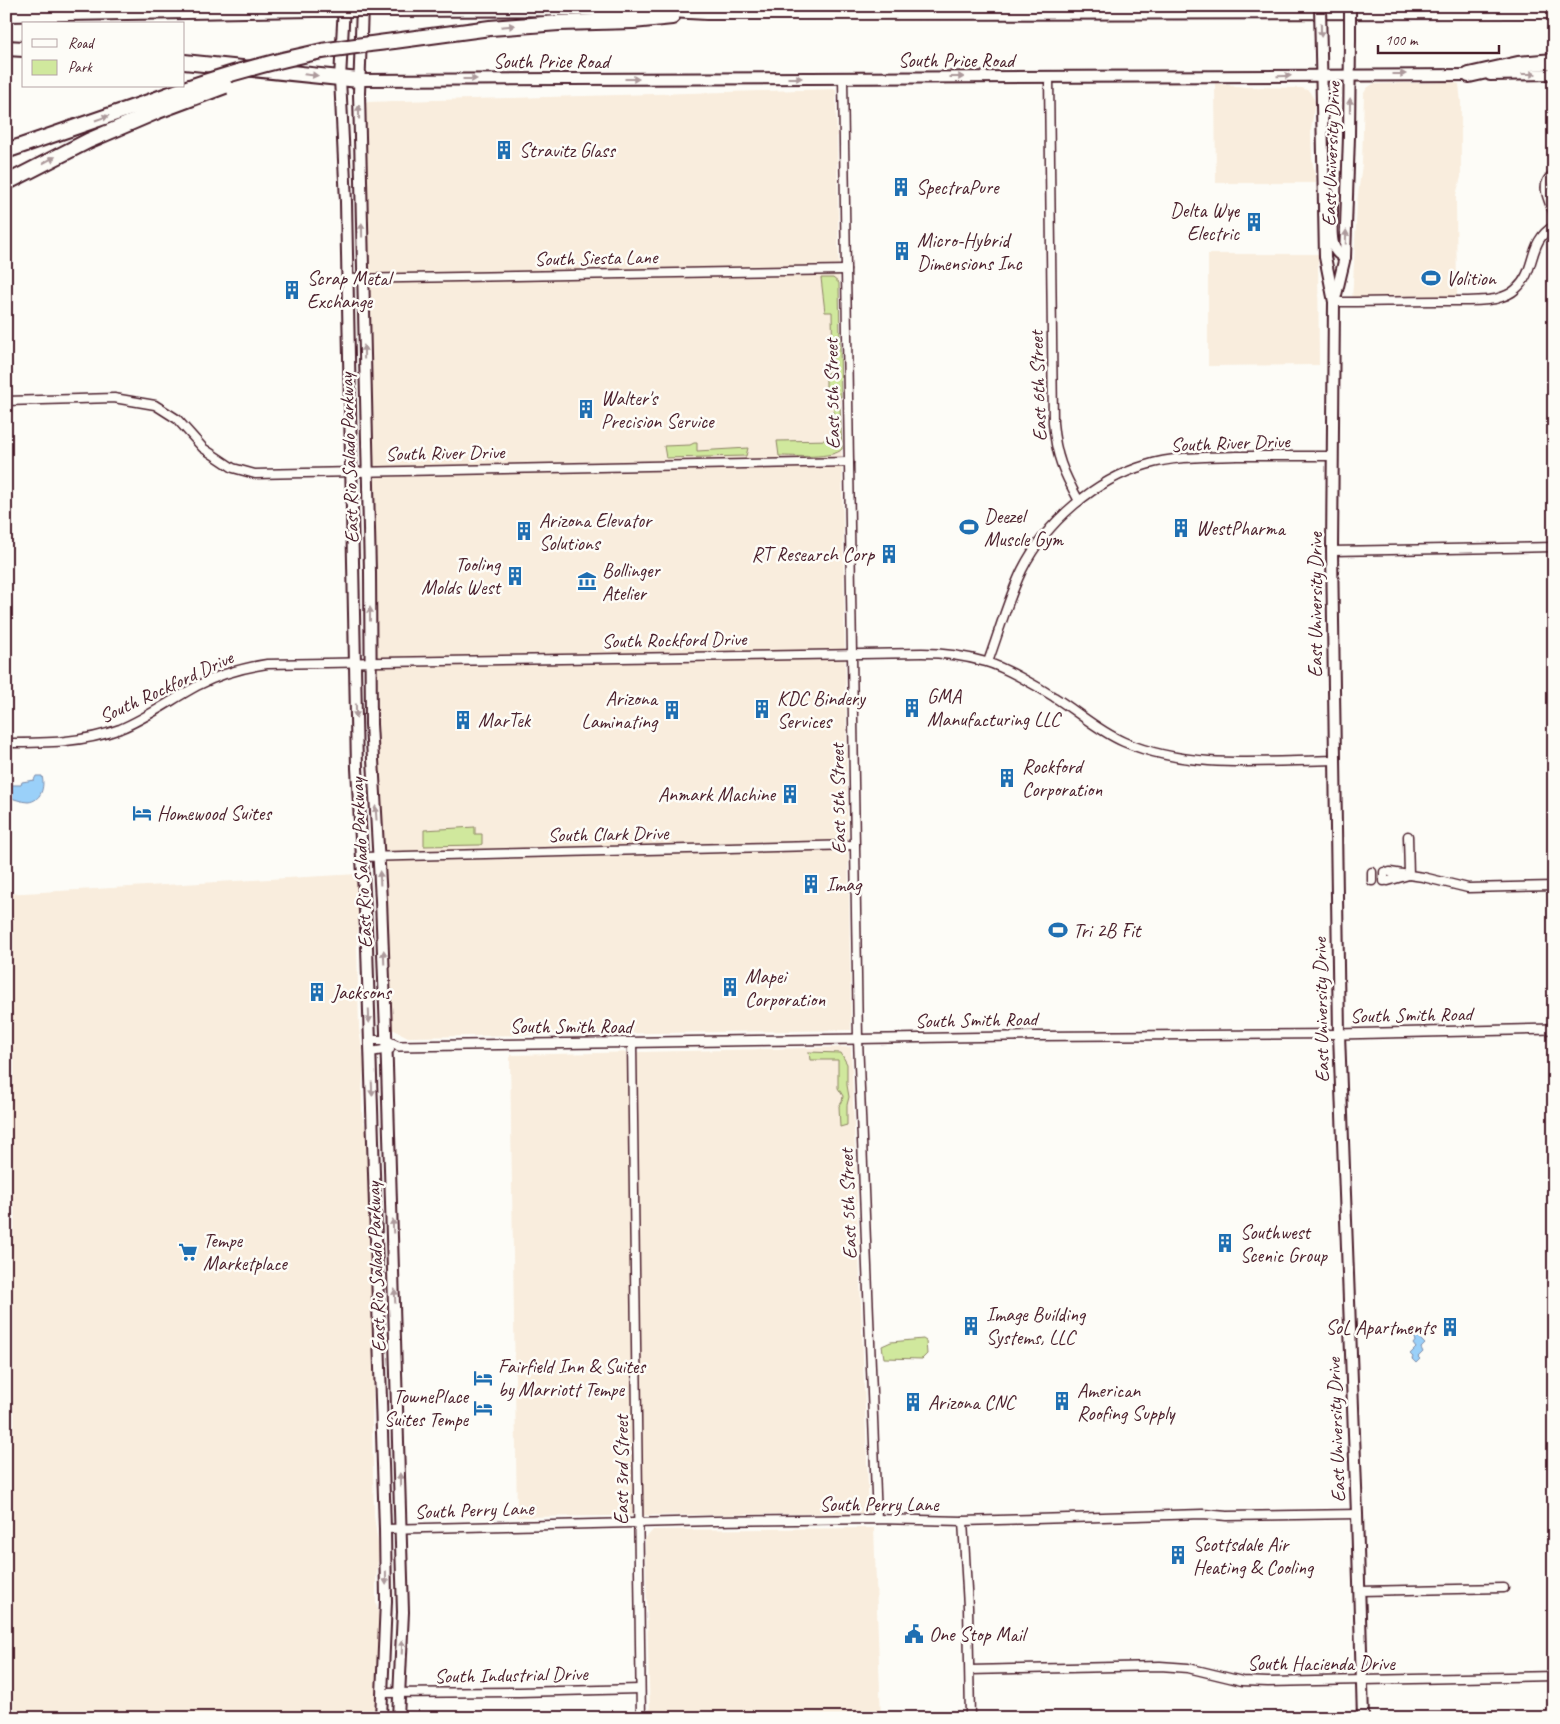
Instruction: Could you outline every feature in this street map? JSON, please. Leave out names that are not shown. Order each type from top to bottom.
[{"type":"highway","points":[[9,14],[316,9],[632,8],[707,12],[1554,11]]},
{"type":"highway","points":[[6,151],[252,77],[401,40],[490,28],[559,23],[633,22],[707,12]]},
{"type":"highway","points":[[7,48],[22,49]]},
{"type":"highway","points":[[1469,74],[1518,64],[1554,61]]},
{"type":"highway","points":[[185,62],[359,80]]},
{"type":"highway","points":[[6,184],[156,105]]},
{"type":"main road","name":"East Rio Salado Parkway","points":[[344,6],[340,78],[345,174],[357,768],[363,857],[370,1040],[385,1529],[386,1601],[381,1718]]},
{"type":"main road","name":"East Rio Salado Parkway","points":[[362,6],[359,80],[370,662],[373,772],[379,855],[387,1046],[403,1612],[398,1718]]},
{"type":"main road","name":"East University Drive","points":[[1320,6],[1325,257],[1334,302],[1332,551],[1339,1034],[1363,1718]]},
{"type":"main road","name":"East University Drive","points":[[1334,302],[1345,257],[1351,74],[1350,6]]},
{"type":"main road","name":"South Price Road","points":[[359,80],[1554,74]]},
{"type":"main road","points":[[1323,182],[1331,203],[1333,248],[1339,256],[1345,257]]},
{"type":"street","name":"East 6th Street","points":[[1049,77],[1053,423],[1058,459],[1079,501]]},
{"type":"street","name":"East 5th Street","points":[[843,78],[858,1039],[877,1519]]},
{"type":"street","points":[[1552,175],[1547,180],[1545,190],[1554,214]]},
{"type":"street","points":[[1334,302],[1458,301],[1493,299],[1506,296],[1524,281],[1540,236],[1554,226]]},
{"type":"street","name":"South Siesta Lane","points":[[347,279],[846,270]]},
{"type":"street","name":"South River Drive","points":[[6,401],[114,398],[146,402],[155,405],[177,419],[204,448],[233,468],[255,474],[849,462]]},
{"type":"street","name":"South River Drive","points":[[1079,501],[1117,477],[1146,465],[1169,460],[1203,457],[1332,456]]},
{"type":"street","points":[[988,662],[1023,569],[1042,539],[1079,501]]},
{"type":"street","points":[[1332,551],[1554,547]]},
{"type":"street","name":"South Rockford Drive","points":[[6,744],[66,742],[107,733],[134,722],[198,685],[250,666],[282,663],[937,653],[988,662],[1054,697],[1090,723],[1123,742],[1153,753],[1186,759],[1224,761],[1334,760]]},
{"type":"street","points":[[1408,836],[1409,875]]},
{"type":"street","name":"South Clark Drive","points":[[363,857],[379,855],[855,845]]},
{"type":"street","points":[[1372,872],[1372,881]]},
{"type":"street","points":[[1409,875],[1386,881],[1387,872],[1409,875],[1423,877],[1468,888],[1554,886]]},
{"type":"street","name":"South Smith Road","points":[[370,1040],[387,1046],[399,1046],[628,1041],[632,1043],[1036,1036],[1339,1034],[1554,1029]]},
{"type":"street","name":"East 3rd Street","points":[[632,1043],[641,1718]]},
{"type":"street","name":"South Smith Road","points":[[370,1052],[387,1046]]},
{"type":"street","name":"South Perry Lane","points":[[385,1529],[877,1519],[964,1521],[1203,1514],[1227,1516],[1357,1514]]},
{"type":"street","points":[[964,1521],[970,1718]]},
{"type":"street","points":[[1360,1591],[1504,1588]]},
{"type":"street","name":"South Hacienda Drive","points":[[970,1670],[1160,1666],[1188,1668],[1249,1681],[1273,1682],[1554,1676]]},
{"type":"street","name":"South Industrial Drive","points":[[382,1693],[640,1689]]},
{"type":"shaded area","points":[[1451,82],[1459,84],[1461,103],[1461,177],[1456,195],[1457,301],[1352,302],[1357,203],[1362,164],[1364,93],[1373,84]]},
{"type":"shaded area","points":[[1215,83],[1244,87],[1302,88],[1309,91],[1315,101],[1311,131],[1312,158],[1316,183],[1216,183]]},
{"type":"shaded area","points":[[836,89],[851,1030],[408,1037],[392,1029],[379,760],[366,102]]},
{"type":"shaded area","points":[[1208,254],[1318,254],[1319,365],[1208,366]]},
{"type":"shaded area","name":"Tempe Marketplace","points":[[358,874],[360,903],[357,944],[359,1028],[364,1065],[362,1115],[366,1130],[374,1373],[372,1422],[374,1516],[379,1550],[376,1603],[381,1622],[375,1718],[6,1718],[6,894]]},
{"type":"shaded area","points":[[851,1047],[869,1513],[517,1517],[510,1055]]},
{"type":"shaded area","points":[[874,1528],[881,1718],[650,1718],[645,1539],[653,1530]]},
{"type":"green space","points":[[821,278],[833,278],[839,283],[841,397],[826,397],[826,373],[833,371],[832,312],[825,312]]},
{"type":"green space","points":[[834,406],[840,406],[842,449],[838,452],[822,456],[779,456],[777,441],[832,440]]},
{"type":"green space","points":[[697,443],[697,451],[748,448],[746,456],[666,458],[664,446],[690,445]]},
{"type":"green space","points":[[475,827],[475,834],[482,834],[482,844],[480,845],[424,846],[424,830]]},
{"type":"green space","points":[[809,1052],[841,1053],[847,1064],[849,1097],[847,1125],[840,1127],[839,1106],[843,1096],[838,1088],[838,1060],[810,1060]]},
{"type":"green space","points":[[923,1339],[926,1341],[927,1354],[922,1359],[884,1358],[882,1346],[891,1342]]},
{"type":"water","points":[[36,776],[42,776],[43,785],[41,793],[36,799],[25,802],[7,797],[7,787],[10,787],[10,785],[21,785],[22,782],[34,780]]},
{"type":"water","points":[[1419,1332],[1422,1336],[1420,1339],[1425,1344],[1421,1348],[1423,1352],[1418,1357],[1420,1359],[1416,1363],[1410,1354],[1416,1348],[1413,1344],[1416,1340],[1414,1337]]},
{"type":"place","name":"Stravitz Glass","points":[[504,150]]},
{"type":"place","name":"SpectraPure","points":[[901,187]]},
{"type":"place","name":"Delta Wye Electric","points":[[1254,222]]},
{"type":"place","name":"Micro-Hybrid Dimensions Inc","points":[[902,251]]},
{"type":"place","name":"Volition","points":[[1431,278]]},
{"type":"place","name":"Scrap Metal Exchange","points":[[292,290]]},
{"type":"place","name":"Walter's Precision Service","points":[[586,409]]},
{"type":"place","name":"Deezel Muscle Gym","points":[[969,527]]},
{"type":"place","name":"WestPharma","points":[[1181,528]]},
{"type":"place","name":"Arizona Elevator Solutions","points":[[524,531]]},
{"type":"place","name":"RT Research Corp","points":[[889,554]]},
{"type":"place","name":"Tooling Molds West","points":[[515,576]]},
{"type":"place","name":"Bollinger Atelier","points":[[587,581]]},
{"type":"place","name":"GMA Manufacturing LLC","points":[[912,708]]},
{"type":"place","name":"KDC Bindery Services","points":[[762,709]]},
{"type":"place","name":"Arizona Laminating","points":[[672,710]]},
{"type":"place","name":"MarTek","points":[[463,720]]},
{"type":"place","name":"Rockford Corporation","points":[[1007,778]]},
{"type":"place","name":"Anmark Machine","points":[[790,794]]},
{"type":"place","name":"Homewood Suites","points":[[142,813]]},
{"type":"place","name":"Imag","points":[[811,884]]},
{"type":"place","name":"Tri 2B Fit","points":[[1058,930]]},
{"type":"place","name":"Mapei Corporation","points":[[730,987]]},
{"type":"place","name":"Jacksons","points":[[317,992]]},
{"type":"place","name":"Southwest Scenic Group","points":[[1225,1243]]},
{"type":"place","name":"Tempe Marketplace","points":[[188,1252]]},
{"type":"place","name":"Image Building Systems, LLC","points":[[971,1326]]},
{"type":"place","name":"SoL Apartments","points":[[1450,1327]]},
{"type":"place","name":"Fairfield Inn & Suites by Marriott Tempe","points":[[483,1378]]},
{"type":"place","name":"American Roofing Supply","points":[[1062,1401]]},
{"type":"place","name":"Arizona CNC","points":[[913,1402]]},
{"type":"place","name":"TownePlace Suites Tempe","points":[[483,1408]]},
{"type":"place","name":"Scottsdale Air Heating & Cooling","points":[[1178,1555]]},
{"type":"place","name":"One Stop Mail","points":[[914,1634]]}]
